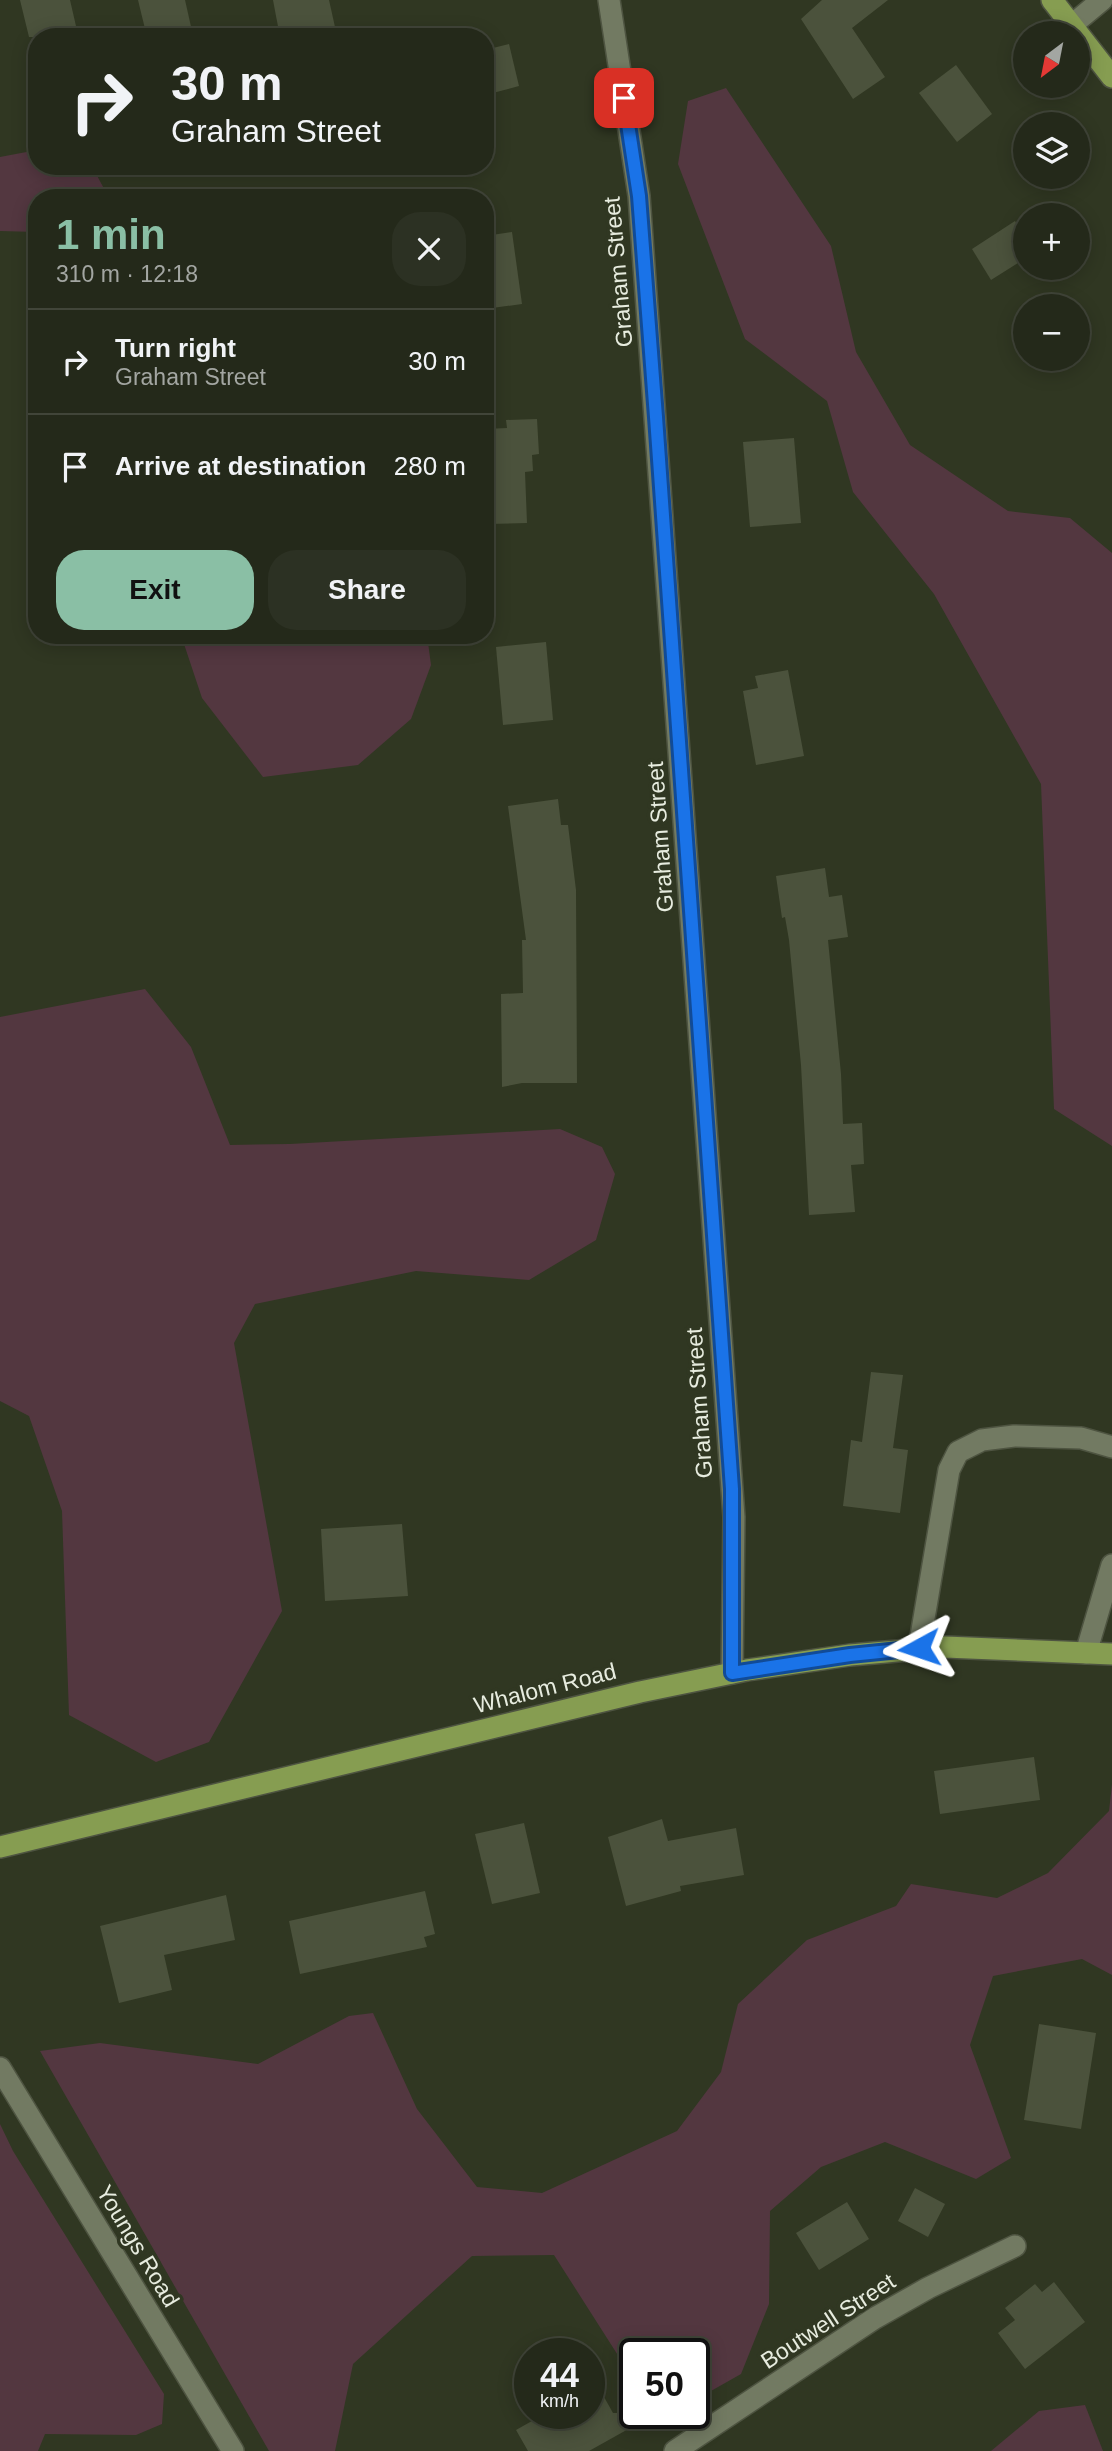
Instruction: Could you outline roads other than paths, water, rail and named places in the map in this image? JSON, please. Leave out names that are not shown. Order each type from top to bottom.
[{"type":"main road","points":[[1052,0],[1069,21]]},
{"type":"main road","points":[[1090,49],[1112,78]]},
{"type":"main road","name":"Whalom Road","points":[[0,1847],[640,1692],[732,1673],[850,1655],[919,1648],[995,1647],[1112,1654]]},
{"type":"street","name":"Graham Street","points":[[609,0],[639,196],[656,417],[733,1517],[732,1673]]},
{"type":"street","points":[[1077,21],[1102,0]]},
{"type":"street","points":[[919,1648],[949,1470],[958,1452],[982,1440],[1014,1436],[1082,1438],[1112,1447]]},
{"type":"street","points":[[1087,1653],[1112,1565]]},
{"type":"street","name":"Youngs Road","points":[[0,2068],[233,2451]]},
{"type":"street","name":"Boutwell Street","points":[[675,2451],[875,2318],[928,2288],[1015,2246]]}]
